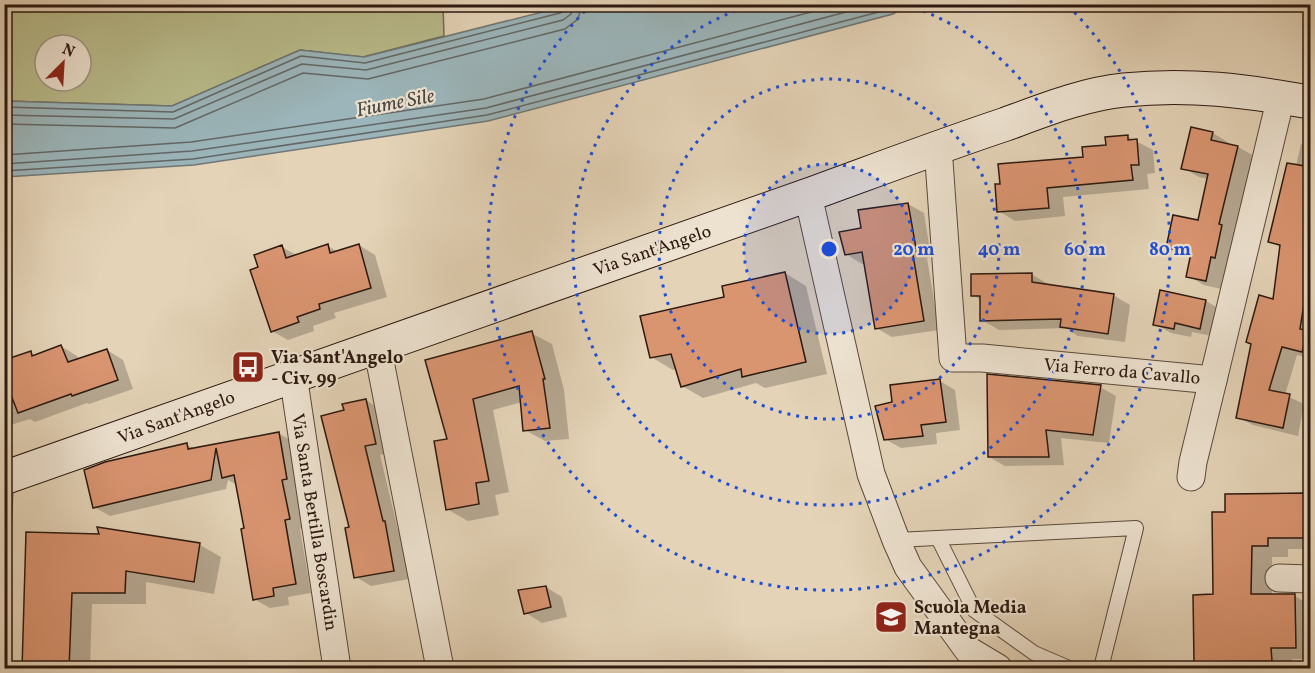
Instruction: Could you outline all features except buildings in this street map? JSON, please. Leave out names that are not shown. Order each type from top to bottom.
[{"type":"street","name":"Via Sant'Angelo","points":[[5,478],[1044,111],[1121,90],[1159,87],[1206,87],[1296,99]]},
{"type":"street","name":"Via Ferro da Cavallo","points":[[938,147],[953,358],[982,358],[1213,380],[1296,99]]},
{"type":"street","points":[[808,195],[871,474],[896,540],[908,567],[968,650],[998,669]]},
{"type":"street","points":[[377,346],[440,669]]},
{"type":"street","name":"Via Santa Bertilla Boscardin","points":[[293,375],[337,669]]},
{"type":"street","points":[[1191,477],[1213,380]]},
{"type":"street","points":[[1279,578],[1311,579]]},
{"type":"lane","points":[[4,530],[5,478]]},
{"type":"lane","points":[[896,540],[1136,528],[1101,669]]},
{"type":"lane","points":[[938,538],[974,610],[1034,653],[1069,669]]},
{"type":"green space","points":[[5,5],[443,5],[444,36],[363,57],[300,50],[172,106],[5,101]]},
{"type":"water","name":"Fiume Sile","points":[[570,5],[907,5],[893,14],[488,121],[194,165],[5,177],[5,101],[172,106],[300,50],[364,57]]},
{"type":"place","name":"Via Sant'Angelo - Civ. 99","points":[[248,367]]},
{"type":"place","name":"Scuola Media Mantegna","points":[[891,617]]}]
